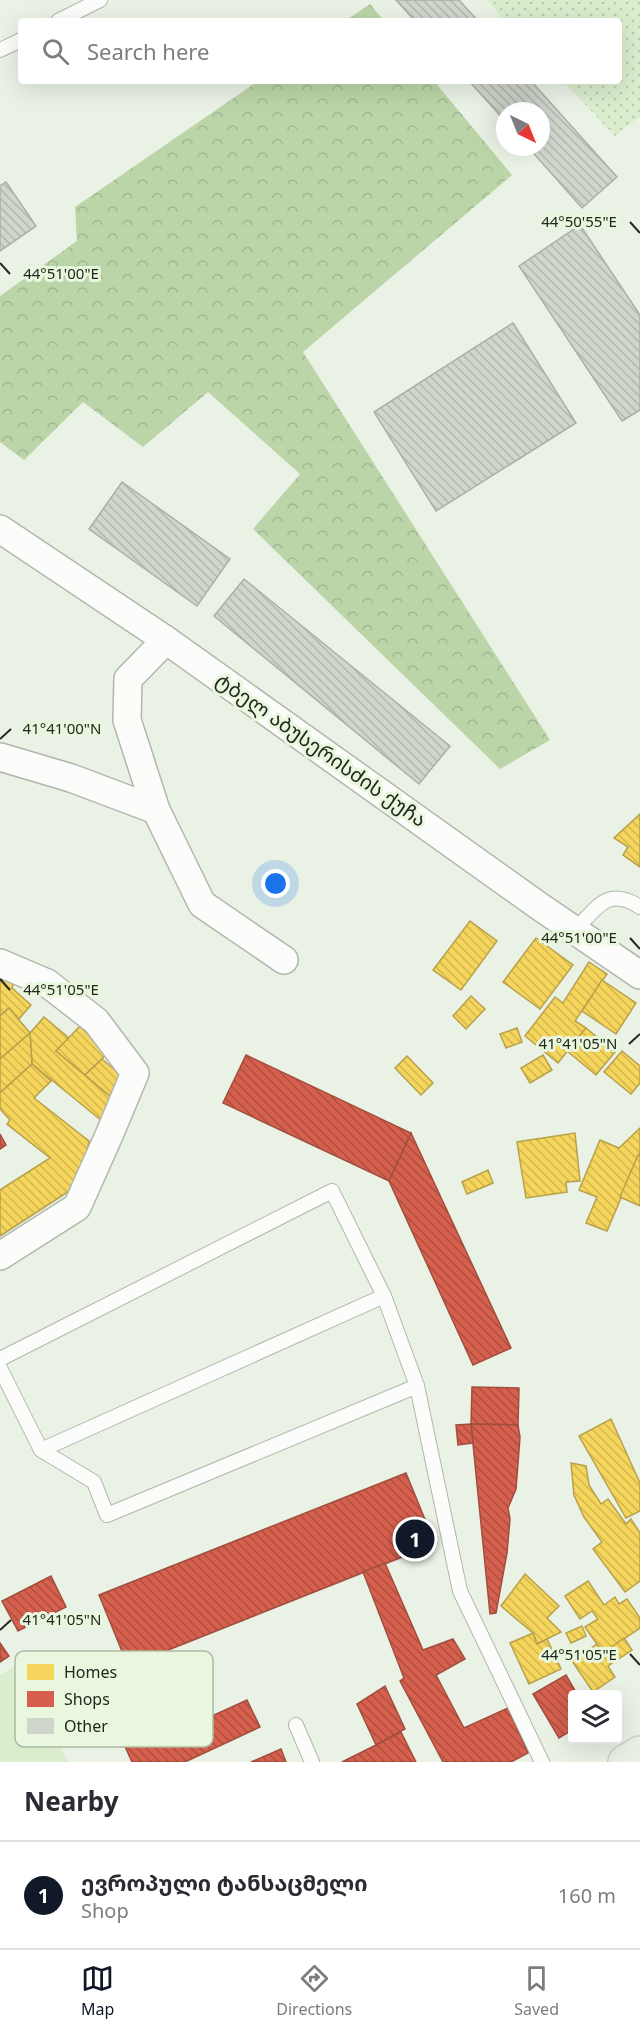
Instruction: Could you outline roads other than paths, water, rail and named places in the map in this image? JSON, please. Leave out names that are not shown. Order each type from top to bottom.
[{"type":"main road","points":[[625,1762],[640,1753]]},
{"type":"street","name":"ტბელ აბუსერისძის ქუჩა","points":[[0,529],[166,640],[640,975]]},
{"type":"street","points":[[166,640],[128,679],[127,720],[156,810],[202,904],[284,960]]},
{"type":"street","points":[[0,758],[71,778],[156,810]]},
{"type":"street","points":[[0,963],[47,984],[96,1021],[135,1073],[77,1207],[0,1256]]},
{"type":"lane","points":[[64,18],[100,0]]},
{"type":"lane","points":[[0,50],[18,41]]},
{"type":"lane","points":[[575,930],[604,901],[614,897],[631,901],[640,907]]},
{"type":"lane","points":[[0,1359],[333,1191],[384,1296],[417,1386],[460,1591],[543,1762]]},
{"type":"lane","points":[[40,1450],[384,1296]]},
{"type":"lane","points":[[0,1368],[40,1450],[94,1482],[107,1515],[417,1386]]},
{"type":"lane","points":[[296,1725],[312,1762]]},
{"type":"place","name":"ევროპული ტანსაცმელი","points":[[415,1539]]}]
